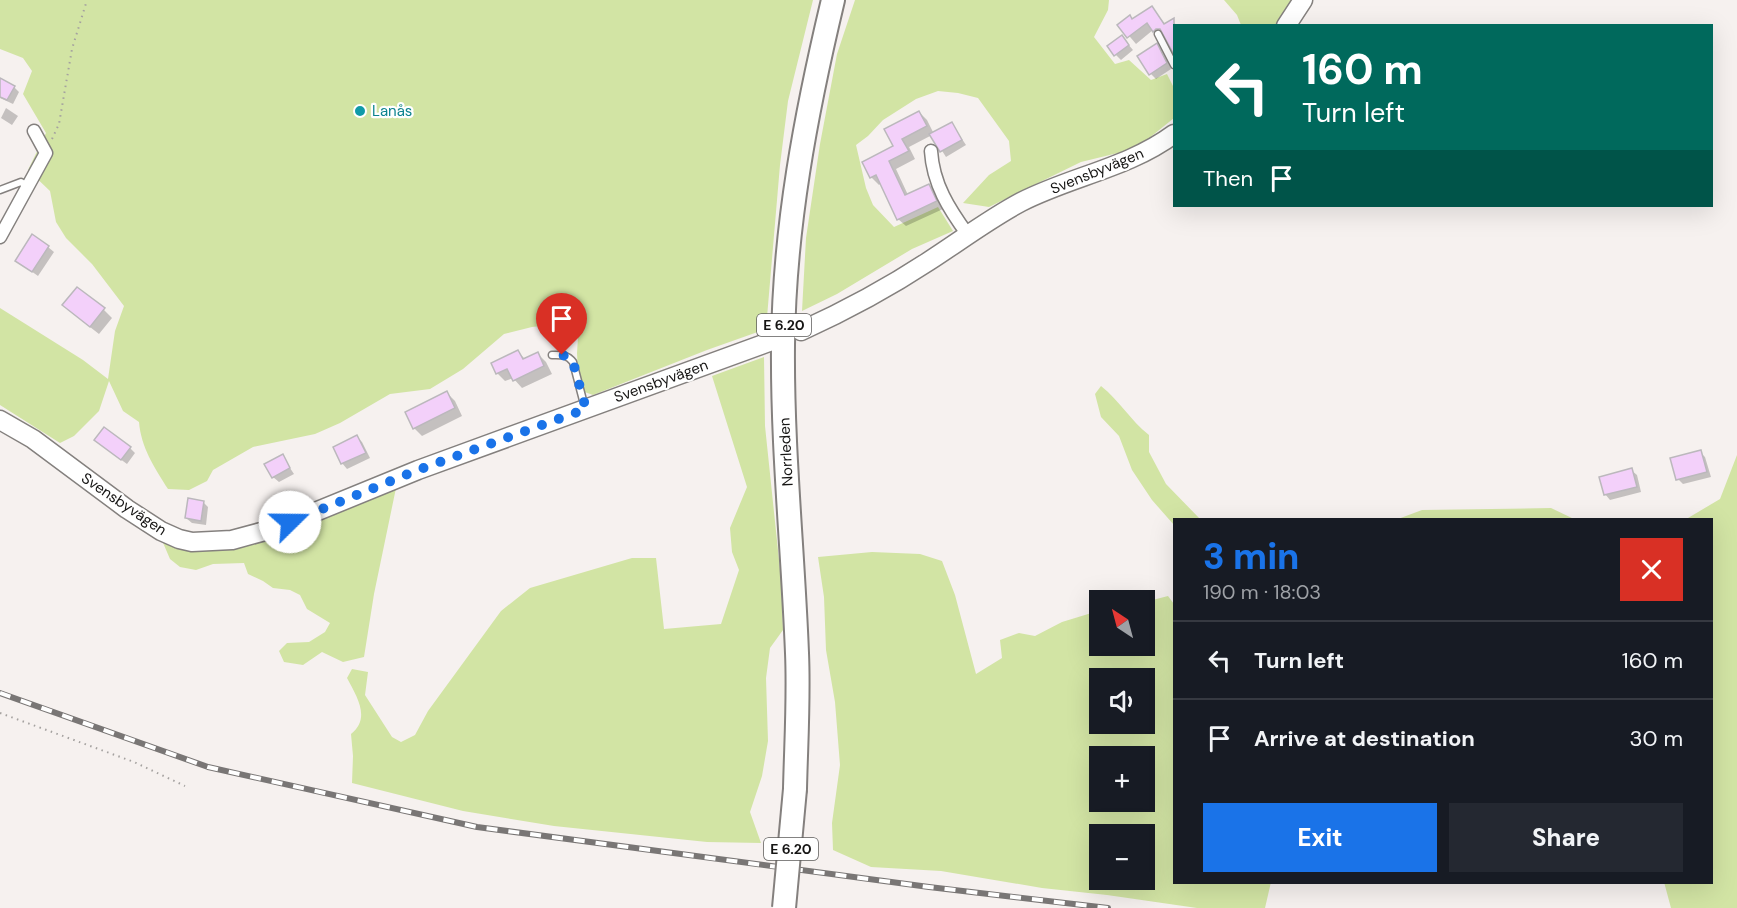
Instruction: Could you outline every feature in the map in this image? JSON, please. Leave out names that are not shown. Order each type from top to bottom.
[{"type":"highway","name":"Norrleden","points":[[784,908],[795,789],[797,653],[786,463],[783,343],[790,227],[797,169],[833,0]]},
{"type":"street","points":[[1287,24],[1303,0]]},
{"type":"street","points":[[0,237],[46,153],[34,131]]},
{"type":"street","name":"Svensbyvägen","points":[[801,331],[839,314],[891,284],[997,216],[1033,196],[1116,166],[1148,151],[1173,135]]},
{"type":"street","points":[[931,151],[932,170],[937,182],[951,210],[968,235]]},
{"type":"street","name":"Svensbyvägen","points":[[0,420],[47,449],[148,523],[179,539],[208,542],[232,540],[276,528],[418,470],[768,342]]},
{"type":"lane","points":[[1158,34],[1173,63]]},
{"type":"lane","points":[[0,190],[21,182],[28,187]]},
{"type":"lane","points":[[552,355],[570,357],[586,409]]},
{"type":"path","points":[[46,153],[59,124],[72,49],[87,0]]},
{"type":"path","points":[[0,713],[134,762],[185,786]]},
{"type":"green space","points":[[0,0],[813,0],[788,101],[780,165],[766,329],[593,395],[579,390],[577,353],[579,322],[532,327],[504,334],[463,369],[430,389],[390,394],[340,423],[315,434],[253,447],[213,470],[207,481],[189,490],[168,489],[145,448],[139,422],[123,411],[109,381],[99,411],[74,436],[60,443],[0,405],[0,308],[83,360],[108,379],[115,331],[124,306],[92,264],[66,238],[56,222],[50,191],[28,170],[46,133],[23,94],[32,71],[23,58],[0,49]]},
{"type":"green space","points":[[855,0],[1109,0],[1108,10],[1094,37],[1115,64],[1129,60],[1151,80],[1167,74],[1173,86],[1173,119],[1148,139],[1126,151],[1081,162],[989,207],[963,203],[989,175],[1011,161],[1009,141],[978,98],[938,91],[916,99],[883,120],[856,145],[866,188],[873,205],[894,227],[938,207],[953,231],[912,249],[837,294],[802,311],[806,238],[820,144],[837,54]]},
{"type":"green space","points":[[1224,0],[1293,0],[1275,24],[1241,24],[1237,15]]},
{"type":"green space","points":[[764,357],[765,426],[781,579],[783,630],[770,648],[766,678],[768,741],[762,776],[750,812],[761,843],[707,842],[554,826],[463,811],[352,783],[351,734],[357,728],[361,714],[358,700],[347,678],[352,669],[368,672],[365,695],[392,737],[401,742],[415,735],[428,711],[501,611],[530,588],[632,558],[656,558],[664,629],[721,624],[739,570],[732,552],[730,528],[747,487],[712,376]]},
{"type":"green space","points":[[1101,386],[1149,435],[1149,452],[1166,484],[1199,518],[1173,518],[1173,524],[1152,500],[1132,470],[1119,436],[1101,417],[1095,394]]},
{"type":"green space","points":[[1737,455],[1737,908],[1671,908],[1665,884],[1713,884],[1713,518],[1688,518],[1720,499]]},
{"type":"green space","points":[[396,488],[374,594],[364,657],[343,662],[322,652],[303,665],[284,662],[279,651],[287,643],[309,642],[325,632],[330,623],[307,609],[300,595],[290,590],[273,588],[248,574],[244,563],[213,564],[196,570],[180,567],[170,559],[161,538],[190,545]]},
{"type":"green space","points":[[1551,508],[1572,518],[1401,518],[1422,510]]},
{"type":"green space","points":[[872,552],[920,554],[942,561],[955,595],[976,674],[1002,658],[1000,640],[1019,633],[1035,636],[1062,622],[1089,614],[1089,656],[1155,656],[1155,599],[1168,596],[1173,603],[1173,884],[1271,884],[1265,908],[1197,908],[1042,888],[941,871],[871,867],[833,850],[832,823],[840,765],[835,702],[826,650],[824,597],[818,557]]},
{"type":"building","points":[[1152,6],[1164,24],[1174,18],[1173,53],[1160,29],[1153,32],[1147,23],[1127,38],[1117,25],[1130,15],[1132,19]]},
{"type":"building","points":[[1122,35],[1129,45],[1114,56],[1107,46]]},
{"type":"building","points":[[1157,43],[1167,63],[1149,75],[1137,56]]},
{"type":"building","points":[[0,78],[15,86],[7,100],[0,97]]},
{"type":"building","points":[[919,111],[927,126],[902,139],[909,151],[889,161],[905,195],[929,184],[937,201],[897,220],[876,175],[870,178],[862,162],[893,146],[884,129]]},
{"type":"building","points":[[952,122],[962,140],[940,152],[929,134]]},
{"type":"building","points":[[32,234],[49,246],[32,272],[15,261]]},
{"type":"building","points":[[77,287],[105,308],[90,327],[62,305]]},
{"type":"building","points":[[518,350],[523,359],[538,352],[544,366],[513,381],[507,369],[496,374],[491,363]]},
{"type":"building","points":[[447,391],[455,408],[413,429],[405,412]]},
{"type":"building","points":[[104,427],[131,447],[121,460],[94,440]]},
{"type":"building","points":[[357,435],[366,453],[341,464],[333,447]]},
{"type":"building","points":[[1701,450],[1707,472],[1676,480],[1670,458]]},
{"type":"building","points":[[283,454],[290,468],[272,478],[264,464]]},
{"type":"building","points":[[1632,468],[1637,487],[1604,495],[1599,477]]},
{"type":"building","points":[[188,498],[204,501],[201,521],[185,518]]},
{"type":"railway","points":[[0,693],[208,767],[477,827],[929,887],[1108,908]]},
{"type":"place","name":"Lanås","points":[[360,111]]},
{"type":"route","points":[[290,522],[418,470],[586,409],[573,362],[570,357],[562,355]]}]
